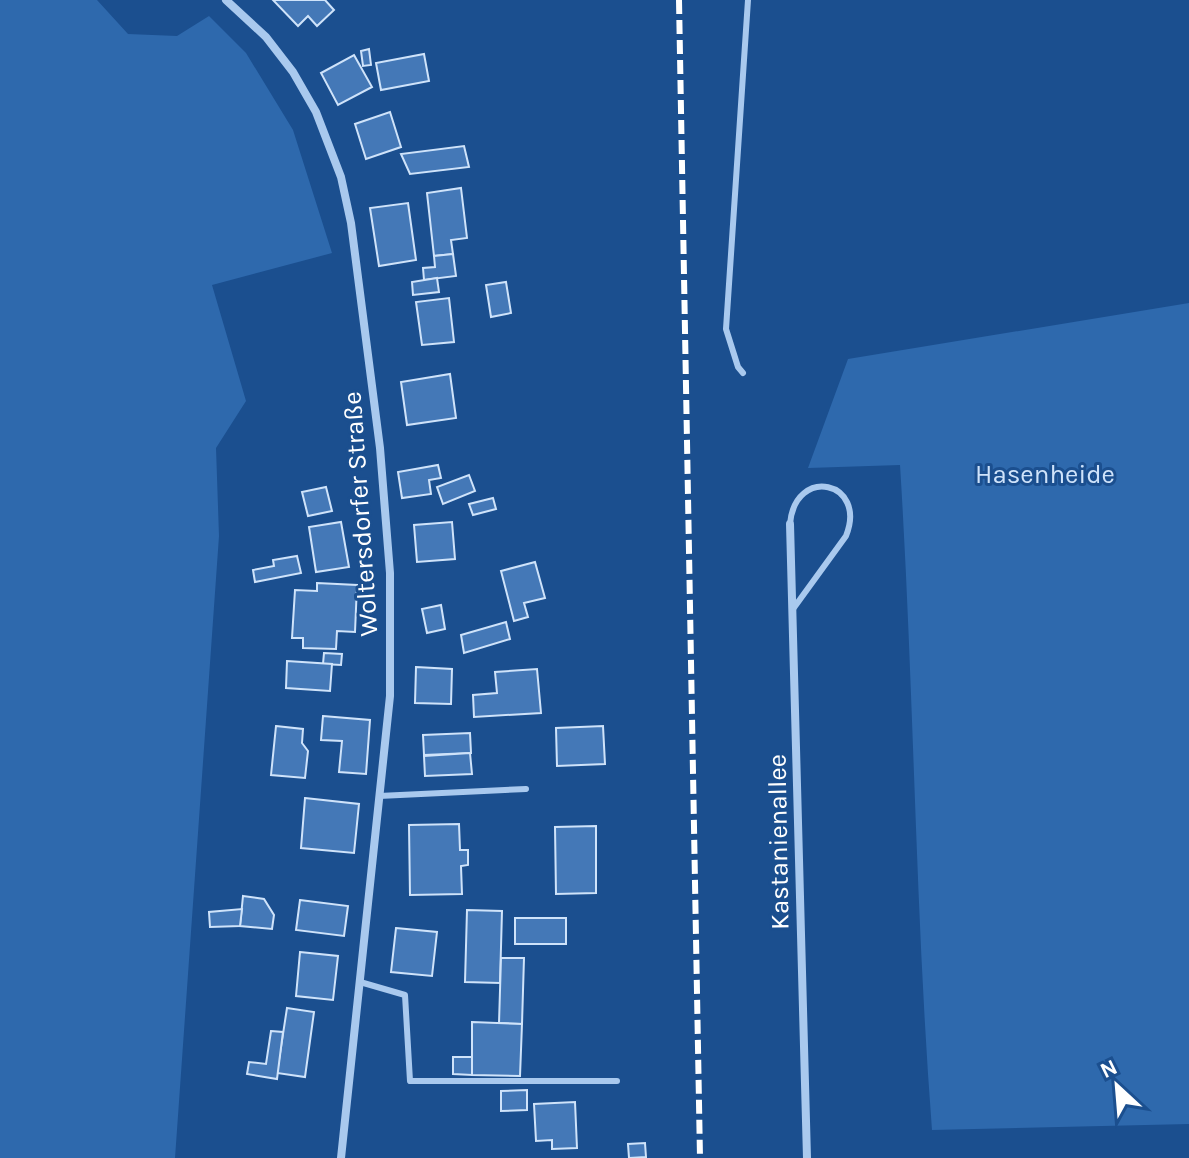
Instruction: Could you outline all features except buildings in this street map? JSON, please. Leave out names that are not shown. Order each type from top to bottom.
[{"type":"street","name":"Woltersdorfer Straße","points":[[226,0],[266,37],[293,72],[316,112],[341,177],[351,223],[380,448],[390,573],[390,696],[341,1158]]},
{"type":"street","name":"Kastanienallee","points":[[790,524],[807,1158]]},
{"type":"lane","points":[[743,373],[738,367],[726,329],[748,0]]},
{"type":"lane","points":[[790,524],[791,508],[800,496],[811,488],[824,485],[837,490],[846,499],[851,512],[846,536],[793,609]]},
{"type":"lane","points":[[379,796],[526,789]]},
{"type":"lane","points":[[360,982],[405,995],[410,1081],[617,1081]]},
{"type":"green space","points":[[0,0],[97,0],[128,34],[177,36],[209,16],[246,53],[293,130],[332,253],[212,285],[246,401],[216,448],[219,536],[175,1158],[0,1158]]},
{"type":"green space","name":"Hasenheide","points":[[1189,303],[1189,1124],[932,1130],[900,465],[808,468],[848,359]]},
{"type":"railway","points":[[679,0],[700,1158]]}]
